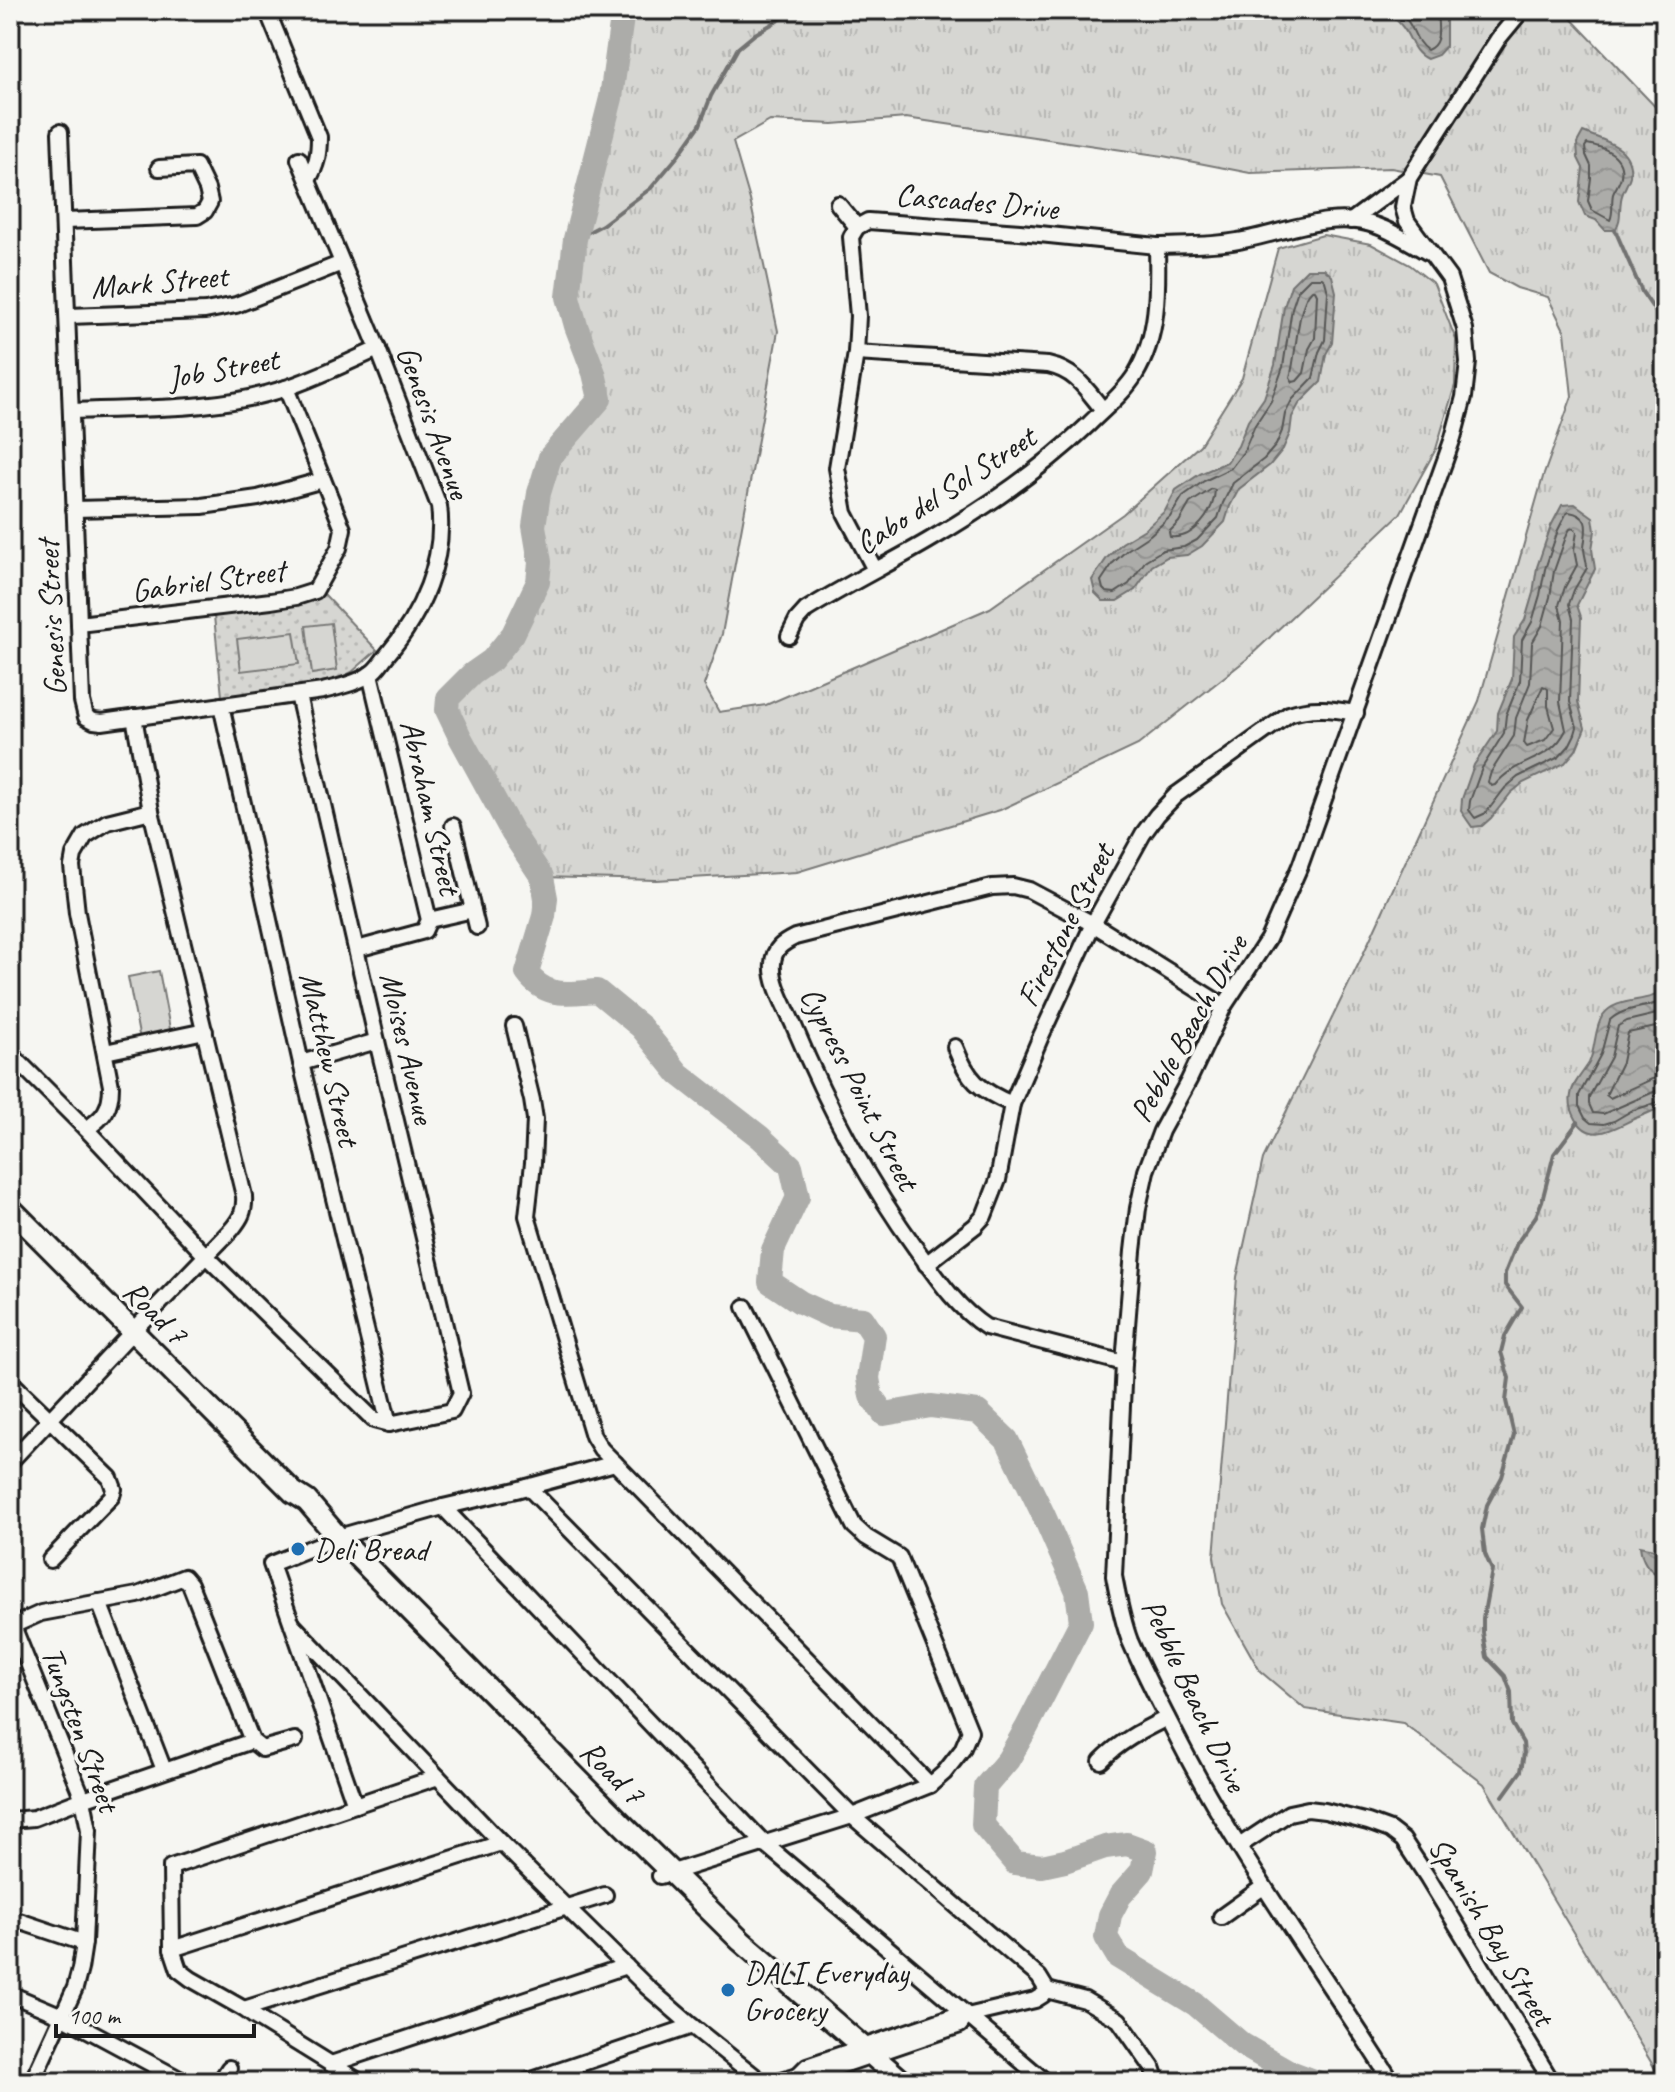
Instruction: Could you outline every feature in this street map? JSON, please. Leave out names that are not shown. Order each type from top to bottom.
[{"type":"street","points":[[267,10],[319,137],[317,163],[308,180]]},
{"type":"street","name":"Pebble Beach Drive","points":[[1392,2082],[1263,1887],[1195,1772],[1130,1639],[1114,1576],[1124,1363],[1138,1208],[1146,1171],[1161,1131],[1224,1006],[1268,939],[1300,866],[1453,438],[1464,397],[1468,362],[1465,329],[1449,278],[1407,221],[1403,207],[1409,178],[1491,49],[1522,10]]},
{"type":"street","name":"Genesis Street","points":[[60,132],[82,701],[86,717],[94,721],[134,717]]},
{"type":"street","name":"Genesis Avenue","points":[[299,159],[378,349],[439,506],[442,527],[434,572],[416,616],[370,674]]},
{"type":"street","points":[[65,221],[197,216],[205,211],[210,202],[196,166],[159,168]]},
{"type":"street","points":[[1351,221],[1409,178]]},
{"type":"street","points":[[838,204],[857,227]]},
{"type":"street","name":"Cascades Drive","points":[[875,570],[845,513],[837,468],[856,353],[858,316],[850,250],[851,237],[857,227],[868,221],[1157,246],[1240,241],[1306,225],[1351,221]]},
{"type":"street","points":[[1351,221],[1377,226],[1434,256]]},
{"type":"street","name":"Cabo del Sol Street","points":[[789,636],[806,610],[976,512],[1073,439],[1121,394],[1136,374],[1146,351],[1158,300],[1157,246]]},
{"type":"street","name":"Mark Street","points":[[69,316],[205,311],[236,305],[342,263]]},
{"type":"street","name":"Job Street","points":[[71,411],[203,406],[286,388],[378,349]]},
{"type":"street","points":[[856,353],[1048,365],[1068,371],[1103,410]]},
{"type":"street","name":"Gabriel Street","points":[[79,624],[271,601],[315,591],[339,548],[343,529],[286,388]]},
{"type":"street","points":[[74,509],[202,506],[258,498],[323,480]]},
{"type":"street","points":[[10,1462],[232,1229],[245,1208],[151,811],[134,717],[298,695],[345,685],[370,674]]},
{"type":"street","name":"Abraham Street","points":[[357,949],[424,931],[429,920],[370,674]]},
{"type":"street","name":"Moises Avenue","points":[[298,695],[461,1393],[452,1411],[389,1424]]},
{"type":"street","name":"Matthew Street","points":[[221,705],[301,1063],[389,1424]]},
{"type":"street","name":"Firestone Street","points":[[926,1264],[984,1216],[998,1180],[1012,1104],[1041,1036],[1093,924],[1143,834],[1157,815],[1176,795],[1289,714],[1305,708],[1356,713]]},
{"type":"street","points":[[86,1129],[100,1121],[108,1107],[111,1086],[77,913],[72,866],[74,855],[85,836],[107,822],[151,811]]},
{"type":"street","points":[[453,826],[477,927]]},
{"type":"street","name":"Cypress Point Street","points":[[1124,1363],[986,1327],[969,1316],[926,1264],[885,1203],[837,1119],[776,982],[772,966],[774,953],[795,937],[992,887],[1013,886],[1029,890],[1093,924],[1224,1006]]},
{"type":"street","points":[[429,920],[473,910]]},
{"type":"street","points":[[514,1026],[535,1119],[527,1216],[593,1436],[601,1449],[930,1785]]},
{"type":"street","points":[[105,1052],[205,1031]]},
{"type":"street","points":[[301,1063],[377,1041]]},
{"type":"street","points":[[955,1047],[963,1066],[980,1089],[1012,1104]]},
{"type":"street","points":[[10,1053],[206,1256],[374,1420],[389,1424]]},
{"type":"street","name":"Road 7","points":[[10,1208],[293,1492],[307,1501],[334,1538],[666,1874],[865,2053],[903,2082]]},
{"type":"street","points":[[666,1874],[852,1816],[930,1785],[962,1750],[970,1731],[899,1557],[854,1526],[745,1307]]},
{"type":"street","points":[[10,1381],[110,1478],[114,1489],[112,1496],[50,1560]]},
{"type":"street","points":[[355,1805],[271,1564],[334,1538],[615,1463]]},
{"type":"street","points":[[528,1487],[852,1816],[1039,1977],[1047,1990],[1085,2000],[1119,2020],[1152,2067],[1157,2082]]},
{"type":"street","points":[[443,1507],[765,1844],[1046,2082]]},
{"type":"street","points":[[12,1626],[41,1613],[138,1595],[184,1577],[190,1584],[252,1741],[262,1749],[295,1740]]},
{"type":"street","points":[[99,1602],[164,1770]]},
{"type":"street","points":[[292,1624],[501,1843],[626,1966],[692,2026],[762,2082]]},
{"type":"street","name":"Tungsten Street","points":[[12,1626],[88,1818],[84,1943],[80,1969],[75,1988],[32,2082]]},
{"type":"street","points":[[1101,1761],[1114,1747],[1167,1718]]},
{"type":"street","points":[[10,1820],[34,1818],[252,1741]]},
{"type":"street","points":[[360,2082],[179,1970],[172,1949],[171,1867],[438,1777]]},
{"type":"street","name":"Spanish Bay Street","points":[[1239,1846],[1289,1813],[1308,1809],[1354,1818],[1390,1830],[1403,1840],[1428,1878],[1552,2082]]},
{"type":"street","points":[[172,1949],[501,1843]]},
{"type":"street","points":[[1221,1917],[1263,1887]]},
{"type":"street","points":[[244,2009],[605,1895]]},
{"type":"street","points":[[10,1918],[84,1943]]},
{"type":"street","points":[[331,2064],[626,1966]]},
{"type":"street","points":[[775,2082],[798,2075],[807,2066],[865,2053],[954,2016],[967,2016],[1035,2000],[1047,1990]]},
{"type":"street","points":[[10,1994],[62,2016],[185,2082]]},
{"type":"street","points":[[526,2082],[692,2026]]},
{"type":"street","name":"Road 7","points":[[865,2053],[892,2082]]},
{"type":"street","points":[[220,2082],[229,2068]]},
{"type":"green space","points":[[623,10],[1563,10],[1665,117],[1665,2082],[1484,1784],[1403,1723],[1305,1709],[1260,1671],[1222,1604],[1214,1557],[1237,1277],[1263,1159],[1360,961],[1479,701],[1543,477],[1572,396],[1565,332],[1548,297],[1517,288],[1489,273],[1440,177],[1391,168],[1250,173],[1163,156],[906,118],[833,124],[770,121],[733,142],[750,200],[778,331],[722,634],[704,685],[719,712],[766,705],[990,608],[1123,514],[1200,445],[1242,378],[1278,248],[1323,235],[1371,244],[1410,265],[1434,284],[1456,340],[1455,385],[1436,449],[1400,514],[1247,659],[1138,745],[1000,810],[797,872],[656,880],[542,877],[512,832],[460,737],[447,710],[448,698],[472,674],[492,660],[513,634],[538,582],[540,562],[534,526],[539,493],[550,457],[600,399],[568,297],[575,239],[611,98]]},
{"type":"green space","points":[[324,594],[377,650],[352,672],[340,678],[283,690],[222,696],[214,616],[287,607]]},
{"type":"green space","points":[[331,623],[337,670],[312,674],[306,626]]},
{"type":"green space","points":[[294,632],[299,664],[241,671],[237,639]]},
{"type":"green space","points":[[159,971],[171,1034],[140,1040],[128,977]]},
{"type":"water","points":[[1360,10],[1446,10],[1446,46],[1438,55],[1427,59],[1418,52],[1405,30],[1393,18]]},
{"type":"water","points":[[1583,132],[1616,146],[1630,166],[1615,230],[1605,230],[1596,220],[1585,216],[1579,202],[1583,168],[1578,158],[1577,143]]},
{"type":"water","points":[[1307,269],[1324,269],[1332,276],[1336,292],[1332,343],[1326,354],[1321,382],[1299,404],[1283,449],[1270,465],[1239,489],[1225,522],[1202,546],[1187,555],[1167,557],[1152,566],[1135,590],[1117,601],[1103,601],[1095,593],[1092,580],[1107,558],[1165,511],[1176,490],[1200,474],[1227,462],[1238,446],[1248,421],[1264,398],[1275,365],[1284,307],[1291,285]]},
{"type":"water","points":[[1575,504],[1593,517],[1595,531],[1592,549],[1595,569],[1577,605],[1581,617],[1578,702],[1585,728],[1576,750],[1565,763],[1523,783],[1482,826],[1472,827],[1461,811],[1462,799],[1474,765],[1497,731],[1498,713],[1512,679],[1514,637],[1525,620],[1537,567],[1551,526],[1562,505]]},
{"type":"water","points":[[1665,990],[1665,1106],[1604,1132],[1597,1133],[1582,1127],[1571,1108],[1570,1098],[1573,1087],[1589,1063],[1603,1015],[1616,1005]]},
{"type":"water","points":[[1665,1545],[1665,1575],[1661,1577],[1646,1564],[1640,1546],[1655,1549]]},
{"type":"waterway","points":[[623,10],[611,98],[575,239],[568,297],[600,399],[550,457],[539,493],[534,526],[540,562],[538,582],[513,634],[492,660],[472,674],[448,698],[447,710],[460,737],[512,832],[542,877],[546,898],[544,916],[527,973],[550,991],[597,991],[641,1027],[679,1074],[760,1137],[791,1166],[798,1197],[773,1250],[770,1282],[800,1302],[830,1316],[863,1319],[874,1336],[868,1378],[871,1396],[884,1414],[931,1406],[978,1412],[1007,1440],[1077,1591],[1081,1622],[1008,1760],[985,1787],[983,1825],[1015,1863],[1042,1866],[1105,1847],[1127,1844],[1146,1851],[1142,1871],[1120,1896],[1110,1915],[1106,1937],[1118,1957],[1195,2004],[1243,2045],[1290,2072],[1317,2082]]},
{"type":"waterway","points":[[575,239],[602,225],[651,188],[700,125],[711,96],[738,48],[796,10]]},
{"type":"waterway","points":[[1615,230],[1642,292],[1662,321],[1665,332]]},
{"type":"waterway","points":[[1503,1796],[1521,1771],[1524,1753],[1523,1743],[1512,1724],[1511,1692],[1505,1676],[1487,1657],[1483,1618],[1492,1570],[1485,1554],[1482,1529],[1487,1505],[1502,1477],[1514,1435],[1506,1401],[1509,1378],[1501,1352],[1505,1336],[1522,1307],[1505,1285],[1505,1273],[1517,1243],[1536,1216],[1554,1154],[1578,1122]]},
{"type":"place","name":"Deli Bread","points":[[298,1549]]},
{"type":"place","name":"DALI Everyday Grocery","points":[[728,1990]]}]
